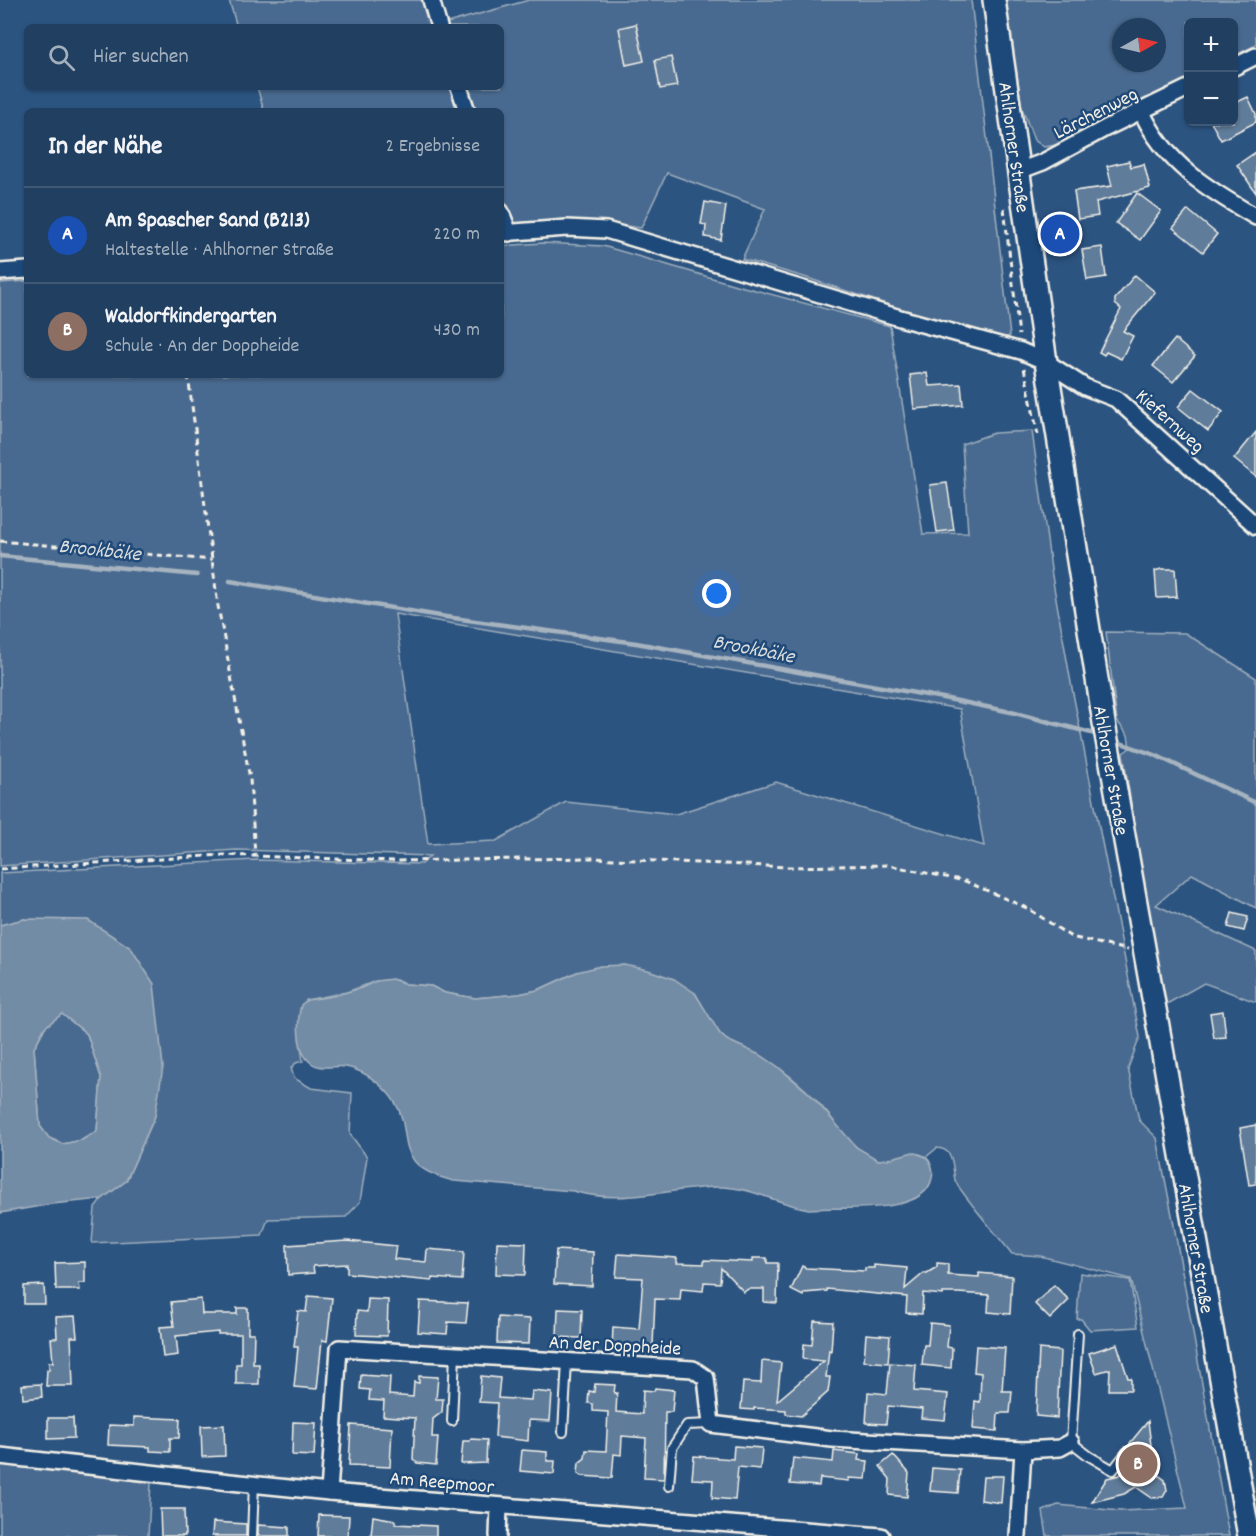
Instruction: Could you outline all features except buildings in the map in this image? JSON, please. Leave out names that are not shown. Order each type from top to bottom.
[{"type":"street","points":[[430,0],[438,24]]},
{"type":"street","name":"Ahlhorner Straße","points":[[994,0],[1046,362],[1108,751],[1249,1536]]},
{"type":"street","points":[[1238,65],[1256,56]]},
{"type":"street","points":[[460,90],[466,108]]},
{"type":"street","name":"Lärchenweg","points":[[1019,171],[1042,162],[1184,90]]},
{"type":"street","points":[[1142,112],[1150,130],[1173,158],[1206,188],[1256,217]]},
{"type":"street","name":"Kiefernweg","points":[[505,233],[567,228],[606,230],[866,309],[1021,351],[1046,362],[1086,387],[1116,399],[1256,526]]},
{"type":"street","points":[[0,273],[24,270]]},
{"type":"street","name":"An der Doppheide","points":[[329,1492],[339,1348],[693,1369],[706,1378],[711,1424]]},
{"type":"street","points":[[711,1424],[832,1439],[1023,1450],[1060,1448],[1071,1442]]},
{"type":"street","points":[[1018,1536],[1023,1450]]},
{"type":"street","name":"Am Reepmoor","points":[[0,1455],[329,1492],[881,1536]]},
{"type":"street","points":[[498,1536],[500,1507]]},
{"type":"lane","points":[[1078,1334],[1071,1442],[1113,1470],[1127,1452]]},
{"type":"lane","points":[[452,1421],[455,1355]]},
{"type":"lane","points":[[563,1432],[567,1362]]},
{"type":"lane","points":[[669,1486],[672,1448],[687,1425],[711,1424]]},
{"type":"lane","points":[[252,1536],[254,1484]]},
{"type":"path","points":[[188,378],[219,606],[250,779],[255,855]]},
{"type":"path","points":[[0,541],[212,560]]},
{"type":"path","points":[[0,869],[223,855],[395,861],[591,858],[788,867],[888,865],[965,881],[1029,909],[1071,937],[1144,955]]},
{"type":"shaded area","points":[[229,0],[426,0],[433,24],[236,24]]},
{"type":"shaded area","points":[[529,0],[971,0],[1010,336],[996,340],[742,259],[765,209],[667,173],[641,228],[604,223],[512,223],[504,199],[504,108],[474,108],[469,90],[504,90],[504,24],[447,23]]},
{"type":"shaded area","points":[[1005,0],[1256,0],[1256,45],[1238,54],[1238,18],[1184,18],[1184,81],[1062,144],[1044,147],[1034,140],[1022,108]]},
{"type":"shaded area","points":[[258,90],[455,90],[461,108],[263,108]]},
{"type":"shaded area","points":[[542,243],[603,246],[736,285],[890,326],[923,534],[968,533],[962,444],[994,433],[1032,431],[1052,576],[1071,683],[1140,1037],[1128,1068],[1139,1120],[1157,1138],[1229,1536],[1047,1536],[1043,1511],[1058,1505],[1120,1511],[1187,1508],[1131,1279],[1040,1256],[1012,1254],[958,1185],[952,1159],[947,1152],[937,1148],[926,1157],[912,1154],[886,1160],[879,1160],[866,1154],[853,1144],[817,1101],[791,1077],[771,1063],[734,1045],[722,1036],[695,993],[577,972],[538,990],[519,994],[475,998],[445,993],[431,986],[406,984],[398,980],[376,981],[347,992],[307,1000],[300,1040],[303,1061],[291,1068],[294,1078],[311,1088],[352,1093],[350,1134],[367,1157],[360,1202],[346,1217],[268,1219],[262,1235],[92,1243],[95,1208],[102,1199],[126,1181],[155,1116],[24,919],[0,925],[0,873],[255,860],[422,864],[430,856],[236,850],[0,866],[0,283],[24,281],[24,378],[504,378],[504,246]],"holes":[[[395,614],[960,709],[984,846],[776,782],[676,814],[566,802],[496,841],[428,844]]]},
{"type":"shaded area","points":[[1106,632],[1185,633],[1256,678],[1256,908],[1192,874],[1156,905],[1256,951],[1256,1002],[1204,983],[1163,1006],[1123,753],[1130,748],[1128,735],[1117,721]]},
{"type":"shaded area","points":[[24,919],[88,920],[131,948],[154,984],[163,1067],[155,1116],[126,1181],[102,1199],[52,1204],[0,1213],[0,925]],"holes":[[[62,1014],[87,1034],[101,1077],[97,1131],[82,1140],[63,1144],[49,1138],[40,1126],[34,1048],[45,1027]]]},
{"type":"shaded area","points":[[625,965],[674,979],[695,993],[720,1034],[727,1040],[762,1056],[777,1066],[811,1095],[856,1147],[878,1160],[913,1152],[926,1157],[933,1172],[926,1190],[914,1199],[898,1204],[879,1207],[809,1209],[743,1190],[720,1187],[609,1197],[573,1191],[454,1181],[432,1174],[418,1165],[407,1145],[397,1107],[379,1084],[352,1068],[314,1065],[302,1051],[298,1027],[301,1005],[307,1000],[333,996],[376,981],[392,979],[406,984],[431,986],[445,993],[475,998],[538,990],[577,972],[601,966]]},
{"type":"shaded area","points":[[62,1014],[87,1034],[101,1077],[97,1131],[82,1140],[63,1144],[49,1138],[40,1126],[34,1048],[45,1027]]},
{"type":"shaded area","points":[[1080,1273],[1130,1280],[1138,1327],[1090,1330],[1081,1319],[1077,1319]]},
{"type":"shaded area","points":[[0,1461],[151,1483],[148,1536],[0,1536]]},
{"type":"waterway","name":"Brookbäke","points":[[0,556],[197,575]]},
{"type":"waterway","name":"Brookbäke","points":[[230,581],[446,617],[636,643],[943,698],[1011,712],[1099,735]]},
{"type":"waterway","name":"Brookbäke","points":[[1112,740],[1155,755],[1256,803]]},
{"type":"place","name":"Am Spascher Sand (B213)","points":[[1060,234]]},
{"type":"place","name":"Waldorfkindergarten","points":[[1138,1464]]}]
